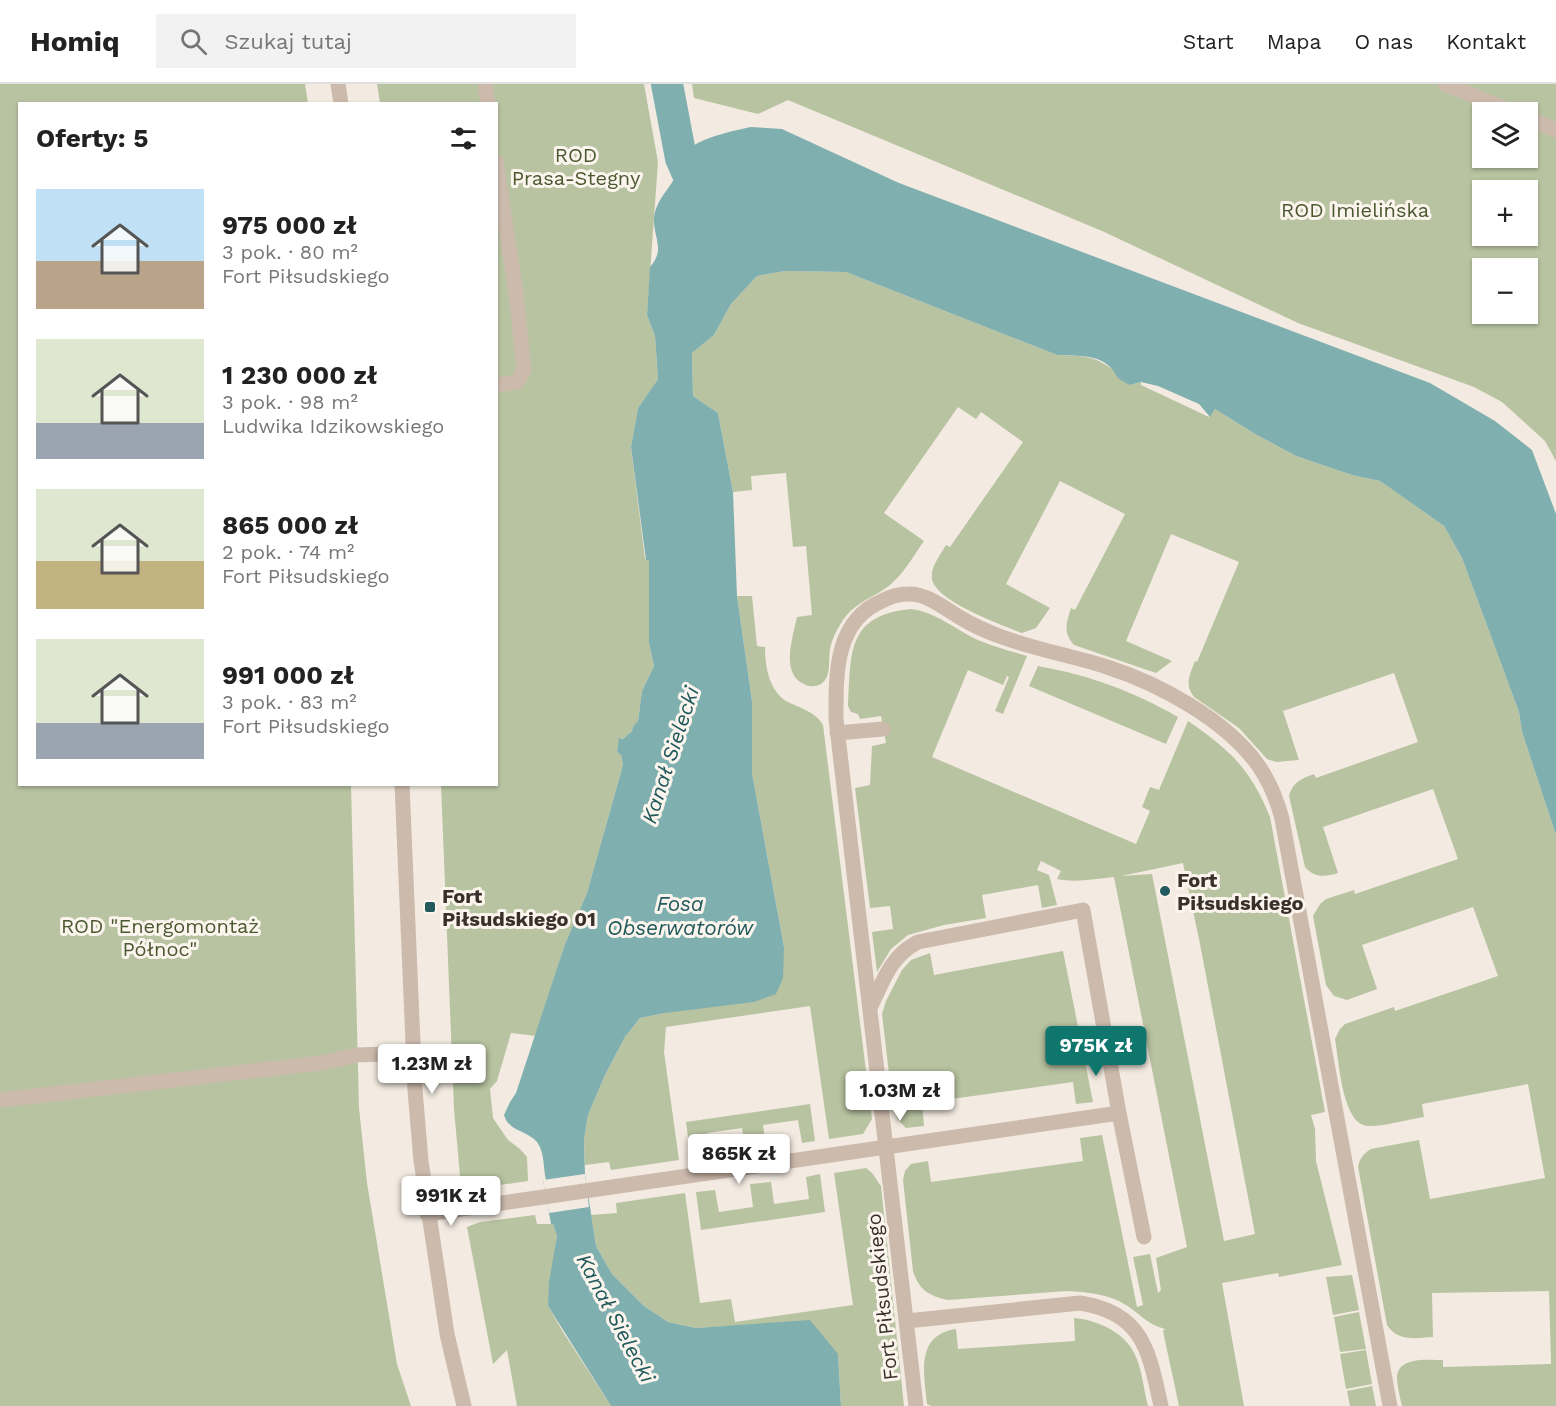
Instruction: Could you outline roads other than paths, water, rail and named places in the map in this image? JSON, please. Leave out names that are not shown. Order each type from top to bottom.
[{"type":"street","points":[[338,84],[341,102]]},
{"type":"street","points":[[485,84],[488,102]]},
{"type":"street","points":[[1444,84],[1489,102]]},
{"type":"street","points":[[1538,123],[1556,130]]},
{"type":"street","points":[[498,174],[525,370],[517,382],[498,385]]},
{"type":"street","name":"Fort Piłsudskiego","points":[[916,1406],[836,720],[837,664],[855,619],[867,608],[881,601],[910,593],[931,599],[996,635],[1107,667],[1158,688],[1225,730],[1243,746],[1258,765],[1277,800],[1282,819],[1390,1406]]},
{"type":"street","points":[[837,734],[883,729]]},
{"type":"street","points":[[402,786],[420,1154],[427,1214],[447,1334],[464,1406]]},
{"type":"street","points":[[870,1008],[891,965],[905,949],[918,942],[1083,910],[1119,1113],[1144,1237]]},
{"type":"street","points":[[0,1100],[321,1063],[357,1055],[414,1053]]},
{"type":"street","points":[[427,1214],[1119,1113]]},
{"type":"street","points":[[907,1320],[1080,1303],[1097,1306],[1124,1319],[1142,1341],[1150,1356],[1161,1406]]},
{"type":"water","name":"Fosa Obserwatorów","points":[[751,127],[782,129],[899,183],[1430,383],[1495,421],[1532,450],[1556,514],[1556,835],[1522,732],[1519,712],[1462,558],[1444,526],[1380,481],[1352,475],[1296,456],[1215,409],[1210,417],[1199,404],[1158,386],[1141,382],[1130,385],[1098,359],[1057,355],[846,272],[785,271],[757,276],[731,304],[714,335],[692,353],[693,396],[718,413],[733,492],[737,596],[752,701],[752,773],[784,947],[783,978],[776,994],[754,1002],[640,1018],[625,1037],[588,1115],[584,1140],[585,1174],[596,1246],[612,1274],[644,1306],[668,1322],[696,1328],[810,1320],[838,1354],[841,1406],[611,1406],[548,1306],[549,1282],[557,1236],[551,1224],[543,1180],[546,1180],[543,1156],[537,1142],[510,1125],[504,1115],[516,1093],[565,944],[587,893],[623,765],[621,755],[617,752],[619,738],[623,739],[632,731],[638,721],[642,691],[654,666],[649,643],[649,560],[646,560],[631,447],[638,408],[658,379],[655,336],[647,315],[650,267],[655,261],[658,249],[654,225],[656,208],[675,178],[680,161],[688,149],[714,136]]},
{"type":"waterway","name":"Kanał Sielecki","points":[[667,84],[681,158],[698,197]]},
{"type":"place","name":"Fort Piłsudskiego","points":[[1165,891]]},
{"type":"place","name":"Fort Piłsudskiego 01","points":[[430,907]]},
{"type":"park label","name":"ROD Prasa-Stegny","points":[[576,166]]},
{"type":"park label","name":"ROD Imielińska","points":[[1355,210]]},
{"type":"park label","name":"ROD \"Energomontaż Północ\"","points":[[160,938]]}]
